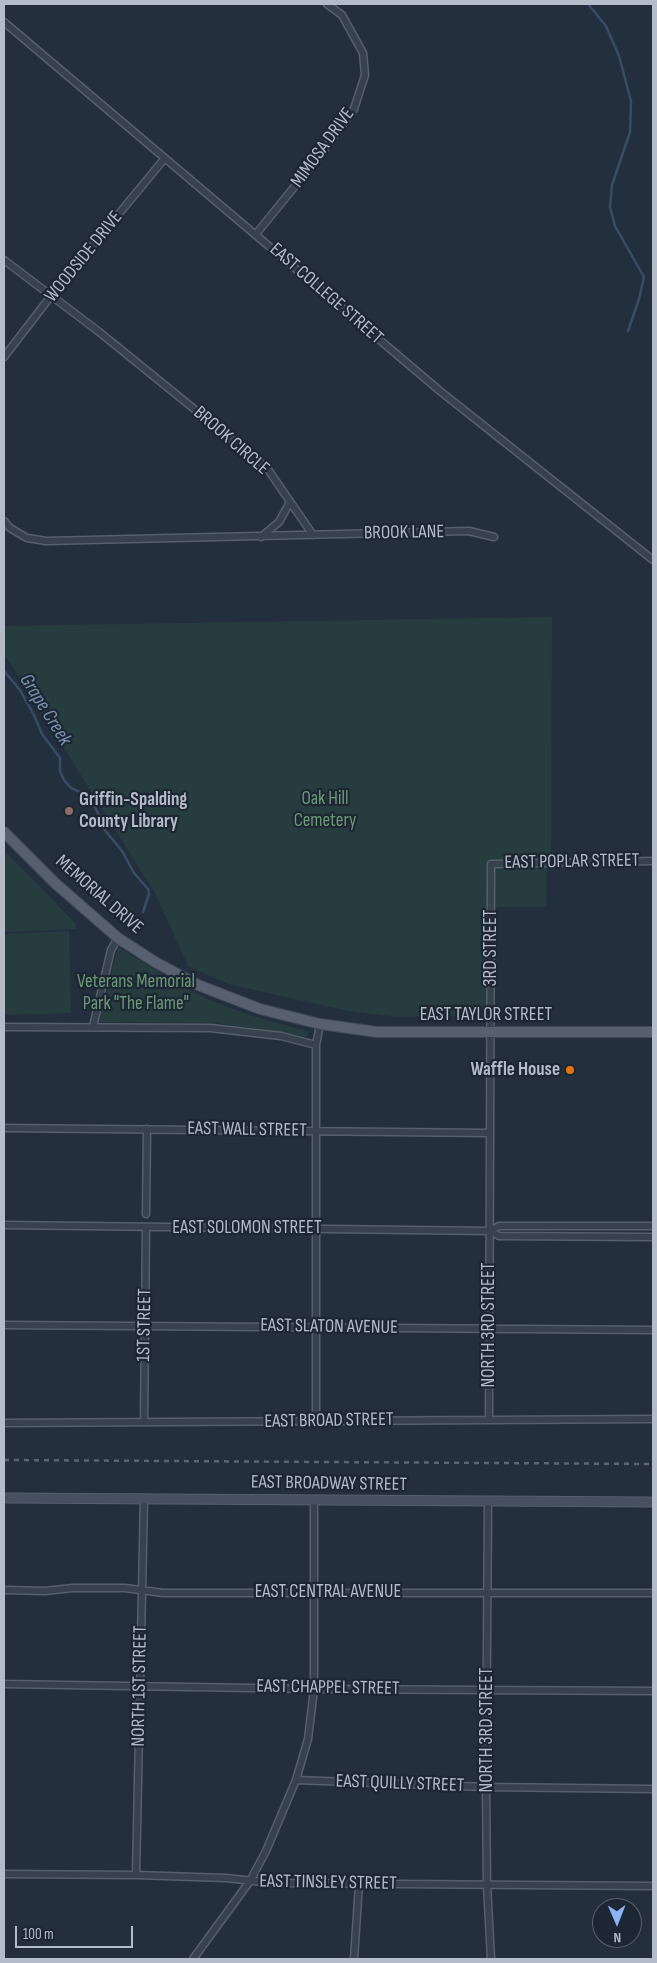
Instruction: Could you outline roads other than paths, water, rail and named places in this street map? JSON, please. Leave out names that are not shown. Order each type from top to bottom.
[{"type":"main road","name":"MEMORIAL DRIVE","points":[[4,832],[55,882],[118,938],[176,974],[214,992],[260,1008],[320,1024]]},
{"type":"main road","name":"EAST TAYLOR STREET","points":[[320,1024],[377,1032],[653,1032]]},
{"type":"main road","name":"EAST BROADWAY STREET","points":[[4,1498],[653,1502]]},
{"type":"street","name":"MIMOSA DRIVE","points":[[256,234],[322,154],[354,109],[365,75],[363,53],[342,15],[327,4]]},
{"type":"street","name":"EAST COLLEGE STREET","points":[[4,22],[440,391],[653,560]]},
{"type":"street","name":"WOODSIDE DRIVE","points":[[4,356],[165,158]]},
{"type":"street","name":"BROOK CIRCLE","points":[[4,260],[98,331],[266,468],[313,535]]},
{"type":"street","points":[[261,537],[279,522],[290,502]]},
{"type":"street","points":[[4,521],[10,528],[27,538],[46,541],[313,535]]},
{"type":"street","name":"BROOK LANE","points":[[313,535],[469,531],[494,536]]},
{"type":"street","name":"EAST POPLAR STREET","points":[[491,864],[653,861]]},
{"type":"street","name":"3RD STREET","points":[[490,1133],[491,864]]},
{"type":"street","points":[[93,1027],[111,950],[118,938]]},
{"type":"street","points":[[316,1421],[316,1045],[320,1024]]},
{"type":"street","points":[[4,1027],[210,1028],[281,1036],[316,1045]]},
{"type":"street","name":"EAST WALL STREET","points":[[4,1128],[490,1133]]},
{"type":"street","points":[[146,1214],[147,1129]]},
{"type":"street","name":"NORTH 3RD STREET","points":[[488,1419],[490,1133]]},
{"type":"street","name":"EAST SOLOMON STREET","points":[[4,1225],[490,1231],[499,1236],[653,1237]]},
{"type":"street","name":"EAST SOLOMON STREET","points":[[490,1231],[499,1226],[653,1226]]},
{"type":"street","name":"1ST STREET","points":[[144,1422],[146,1228]]},
{"type":"street","name":"EAST SLATON AVENUE","points":[[4,1325],[653,1330]]},
{"type":"street","name":"EAST BROAD STREET","points":[[4,1423],[653,1419]]},
{"type":"street","name":"NORTH 1ST STREET","points":[[136,1875],[144,1498]]},
{"type":"street","points":[[193,1959],[250,1881],[266,1851],[296,1780],[308,1739],[314,1689],[314,1500]]},
{"type":"street","name":"NORTH 3RD STREET","points":[[488,1502],[486,1787],[487,1885],[491,1959]]},
{"type":"street","name":"EAST CENTRAL AVENUE","points":[[4,1590],[45,1591],[72,1588],[124,1588],[162,1593],[653,1593]]},
{"type":"street","name":"EAST CHAPPEL STREET","points":[[4,1684],[314,1689],[653,1691]]},
{"type":"street","name":"EAST QUILLY STREET","points":[[296,1780],[486,1787],[653,1789]]},
{"type":"street","name":"EAST TINSLEY STREET","points":[[4,1874],[226,1878],[272,1884],[653,1886]]},
{"type":"street","points":[[354,1959],[359,1884]]},
{"type":"waterway","points":[[588,4],[606,26],[619,56],[631,101],[630,132],[612,185],[610,207],[615,226],[644,277],[628,331]]},
{"type":"waterway","name":"Grape Creek","points":[[4,671],[20,690],[42,734],[60,758],[60,771],[64,780],[71,788],[89,796],[104,829],[122,851],[134,873],[148,889],[149,894],[143,912]]},
{"type":"railway","points":[[4,1460],[653,1464]]},
{"type":"place","name":"Griffin-Spalding County Library","points":[[69,811]]},
{"type":"place","name":"Waffle House","points":[[570,1070]]},
{"type":"park label","name":"Oak Hill Cemetery","points":[[325,810]]},
{"type":"park label","name":"Veterans Memorial Park \"The Flame\"","points":[[136,993]]}]
